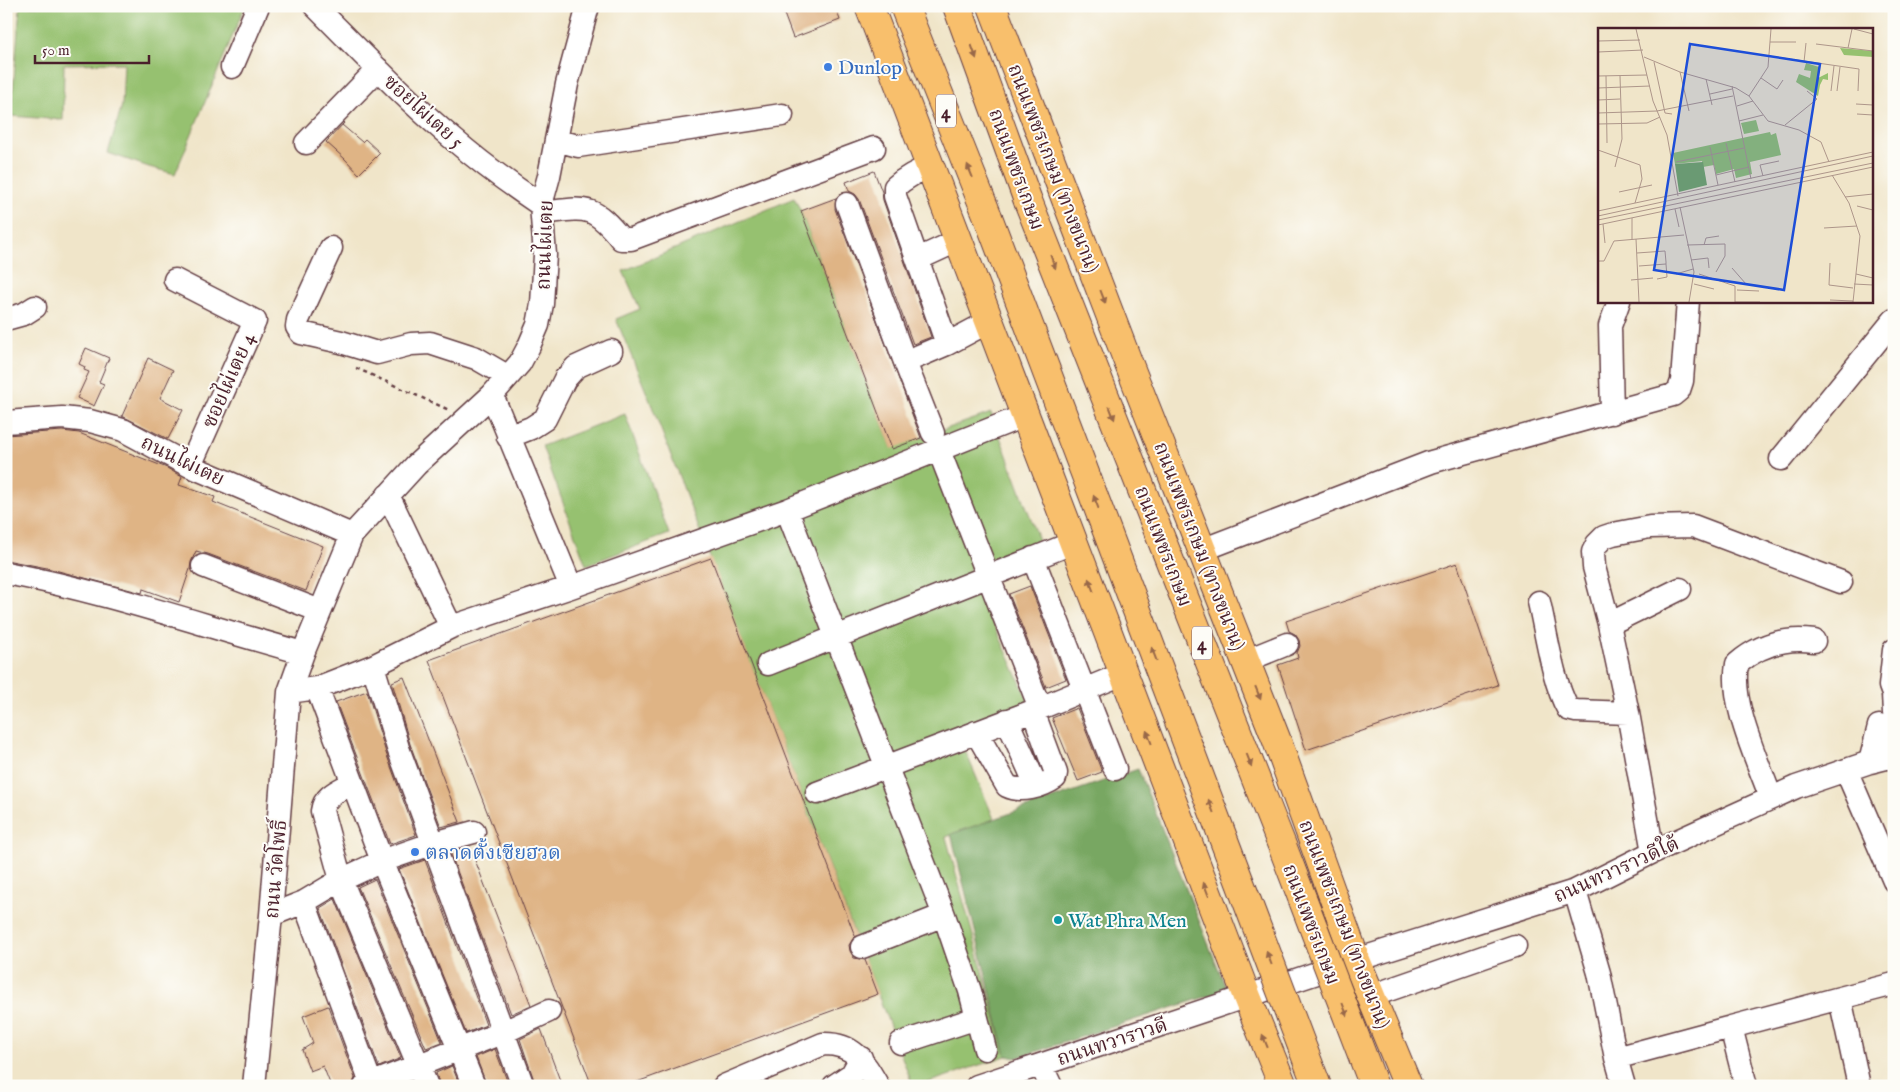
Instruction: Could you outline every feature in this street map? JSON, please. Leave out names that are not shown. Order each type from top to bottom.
[{"type":"main road","name":"4","points":[[869,6],[1247,997],[1283,1086]]},
{"type":"main road","name":"4","points":[[904,6],[988,217],[1317,1086]]},
{"type":"main road","name":"ถนนเพชรเกษม","points":[[957,6],[1028,201],[1283,848],[1374,1086]]},
{"type":"main road","name":"ถนนเพชรเกษม (ทางขนาน)","points":[[992,6],[1277,741],[1356,960],[1371,996],[1400,1084]]},
{"type":"street","points":[[232,67],[258,6]]},
{"type":"street","name":"ซอยไผ่เตย 5","points":[[315,6],[378,69],[452,138],[542,209]]},
{"type":"street","name":"ถนนไผ่เตย","points":[[302,653],[352,535],[416,465],[492,395],[520,363],[538,325],[542,304],[545,255],[542,209],[567,84],[588,6]]},
{"type":"street","points":[[306,144],[378,69]]},
{"type":"street","points":[[556,140],[578,146],[782,115]]},
{"type":"street","points":[[542,209],[578,208],[592,211],[621,239],[631,239],[874,148]]},
{"type":"street","points":[[930,166],[909,175],[895,187],[895,196],[947,344]]},
{"type":"street","points":[[847,204],[1037,709],[1056,773],[1054,778],[1023,790],[1014,790],[1006,786],[976,732]]},
{"type":"street","points":[[918,259],[959,240]]},
{"type":"street","points":[[331,248],[298,320],[297,328],[301,332],[377,353],[411,344],[430,343],[476,358],[507,376]]},
{"type":"street","name":"ซอยไผ่เตย 4","points":[[175,280],[254,321],[190,466]]},
{"type":"street","points":[[1612,413],[1610,326],[1619,302]]},
{"type":"street","points":[[1202,550],[1431,462],[1673,395],[1679,390],[1682,381],[1688,302]]},
{"type":"street","points":[[6,319],[24,314],[35,308]]},
{"type":"street","points":[[905,362],[947,344],[990,322]]},
{"type":"street","points":[[1781,459],[1889,336]]},
{"type":"street","points":[[508,436],[531,428],[545,419],[565,379],[576,367],[611,351]]},
{"type":"street","points":[[492,395],[571,587]]},
{"type":"street","points":[[289,692],[317,688],[373,666],[451,627],[571,587],[787,510],[936,441],[1026,414]]},
{"type":"street","name":"ถนนไผ่เตย","points":[[6,422],[62,418],[90,421],[123,430],[190,466],[352,535]]},
{"type":"street","points":[[388,495],[451,627]]},
{"type":"street","points":[[787,510],[944,915],[986,1049]]},
{"type":"street","points":[[1653,852],[1628,713],[1609,624],[1594,567],[1593,552],[1597,544],[1604,537],[1613,534],[1650,527],[1693,526],[1841,582]]},
{"type":"street","points":[[768,664],[1075,542]]},
{"type":"street","points":[[1033,558],[1115,769]]},
{"type":"street","points":[[202,566],[320,611]]},
{"type":"street","points":[[6,573],[103,594],[222,631],[302,653]]},
{"type":"street","points":[[1609,624],[1680,589]]},
{"type":"street","points":[[1539,602],[1558,682],[1568,708],[1576,711],[1628,713]]},
{"type":"street","points":[[1771,798],[1735,694],[1734,678],[1737,664],[1751,652],[1775,642],[1798,639],[1814,641]]},
{"type":"street","points":[[1245,661],[1287,644]]},
{"type":"street","points":[[1885,758],[1887,721],[1893,694],[1890,686],[1894,650]]},
{"type":"street","name":"ถนน วัดโพธิ์","points":[[254,1086],[271,915],[289,692],[302,653]]},
{"type":"street","points":[[373,666],[398,748],[524,1086]]},
{"type":"street","points":[[817,793],[1037,709],[1125,673]]},
{"type":"street","points":[[317,688],[382,861],[474,1086]]},
{"type":"street","points":[[1007,720],[1036,785]]},
{"type":"street","name":"ถนนทวาราวดีใต้","points":[[1247,997],[1356,960],[1575,891],[1653,852],[1796,787],[1885,758]]},
{"type":"street","points":[[1846,770],[1894,881]]},
{"type":"street","points":[[352,783],[328,797],[323,803],[322,811],[341,880],[427,1086]]},
{"type":"street","points":[[271,915],[304,902],[341,880],[382,861],[434,843],[474,832]]},
{"type":"street","points":[[1575,891],[1599,973],[1616,1058],[1624,1086]]},
{"type":"street","points":[[304,902],[369,1085],[504,1032],[550,1011]]},
{"type":"street","points":[[862,947],[944,915]]},
{"type":"street","points":[[1371,996],[1515,946]]},
{"type":"street","points":[[1616,1058],[1894,984]]},
{"type":"street","name":"ถนนทวาราวดี","points":[[977,1086],[1247,997]]},
{"type":"street","points":[[1840,998],[1859,1086]]},
{"type":"street","points":[[901,1043],[977,1018]]},
{"type":"street","points":[[1731,1027],[1746,1086]]},
{"type":"street","points":[[724,1086],[823,1044],[836,1044],[851,1050],[861,1058],[878,1086]]},
{"type":"street","points":[[834,1086],[852,1074],[861,1058]]},
{"type":"street","points":[[1041,1065],[1051,1086]]},
{"type":"path","points":[[351,366],[466,418]]},
{"type":"green space","points":[[20,6],[245,6],[175,174],[108,153],[122,105],[124,63],[64,64],[63,120],[11,116]]},
{"type":"green space","points":[[794,198],[801,211],[892,448],[991,413],[1039,540],[969,568],[1033,711],[960,738],[994,819],[946,837],[1006,1056],[918,1086],[913,1086],[650,401],[616,319],[640,309],[623,271]]},
{"type":"green space","points":[[625,414],[669,534],[586,565],[542,446]]},
{"type":"green space","points":[[1138,769],[1227,990],[1016,1058],[1006,1056],[951,834]]},
{"type":"building","points":[[781,6],[835,6],[840,20],[793,38]]},
{"type":"building","points":[[342,125],[362,142],[365,139],[380,153],[359,174],[326,142]]},
{"type":"building","points":[[874,171],[931,337],[913,344],[859,199],[849,191],[846,182]]},
{"type":"building","points":[[836,198],[835,209],[921,438],[892,449],[801,211]]},
{"type":"building","points":[[86,348],[109,358],[99,382],[104,384],[94,406],[77,398],[89,372],[84,370],[85,367],[79,364]]},
{"type":"building","points":[[148,358],[173,370],[160,398],[183,410],[168,439],[122,416]]},
{"type":"building","points":[[62,431],[79,433],[167,468],[182,477],[179,485],[215,497],[213,502],[323,546],[306,591],[196,551],[179,602],[143,589],[142,593],[47,568],[6,560],[6,435]]},
{"type":"building","points":[[711,558],[855,936],[849,945],[850,951],[854,958],[865,960],[878,994],[626,1086],[592,1086],[429,660]]},
{"type":"building","points":[[1457,563],[1498,685],[1306,750],[1278,665],[1298,658],[1299,640],[1295,634],[1289,631],[1286,621]]},
{"type":"building","points":[[1030,586],[1066,679],[1046,687],[1009,594]]},
{"type":"building","points":[[404,677],[460,822],[441,827],[410,744],[392,682]]},
{"type":"building","points":[[367,691],[386,753],[416,835],[390,844],[336,702]]},
{"type":"building","points":[[1077,708],[1102,772],[1078,781],[1052,718]]},
{"type":"building","points":[[470,847],[531,1005],[511,1014],[450,852]]},
{"type":"building","points":[[425,860],[486,1025],[466,1033],[399,869]]},
{"type":"building","points":[[375,879],[442,1042],[426,1048],[358,887]]},
{"type":"building","points":[[335,899],[401,1058],[379,1067],[320,908]]},
{"type":"building","points":[[328,1006],[355,1078],[352,1086],[331,1086],[323,1066],[310,1071],[302,1050],[313,1043],[303,1016]]},
{"type":"building","points":[[541,1029],[562,1086],[536,1086],[520,1039]]},
{"type":"building","points":[[495,1049],[509,1086],[487,1086],[476,1057]]},
{"type":"building","points":[[452,1066],[460,1086],[440,1086],[436,1073]]},
{"type":"place","name":"Dunlop","points":[[828,67]]},
{"type":"place","name":"ตลาดตั้งเซียฮวด","points":[[415,852]]},
{"type":"place","name":"Wat Phra Men","points":[[1058,920]]}]
